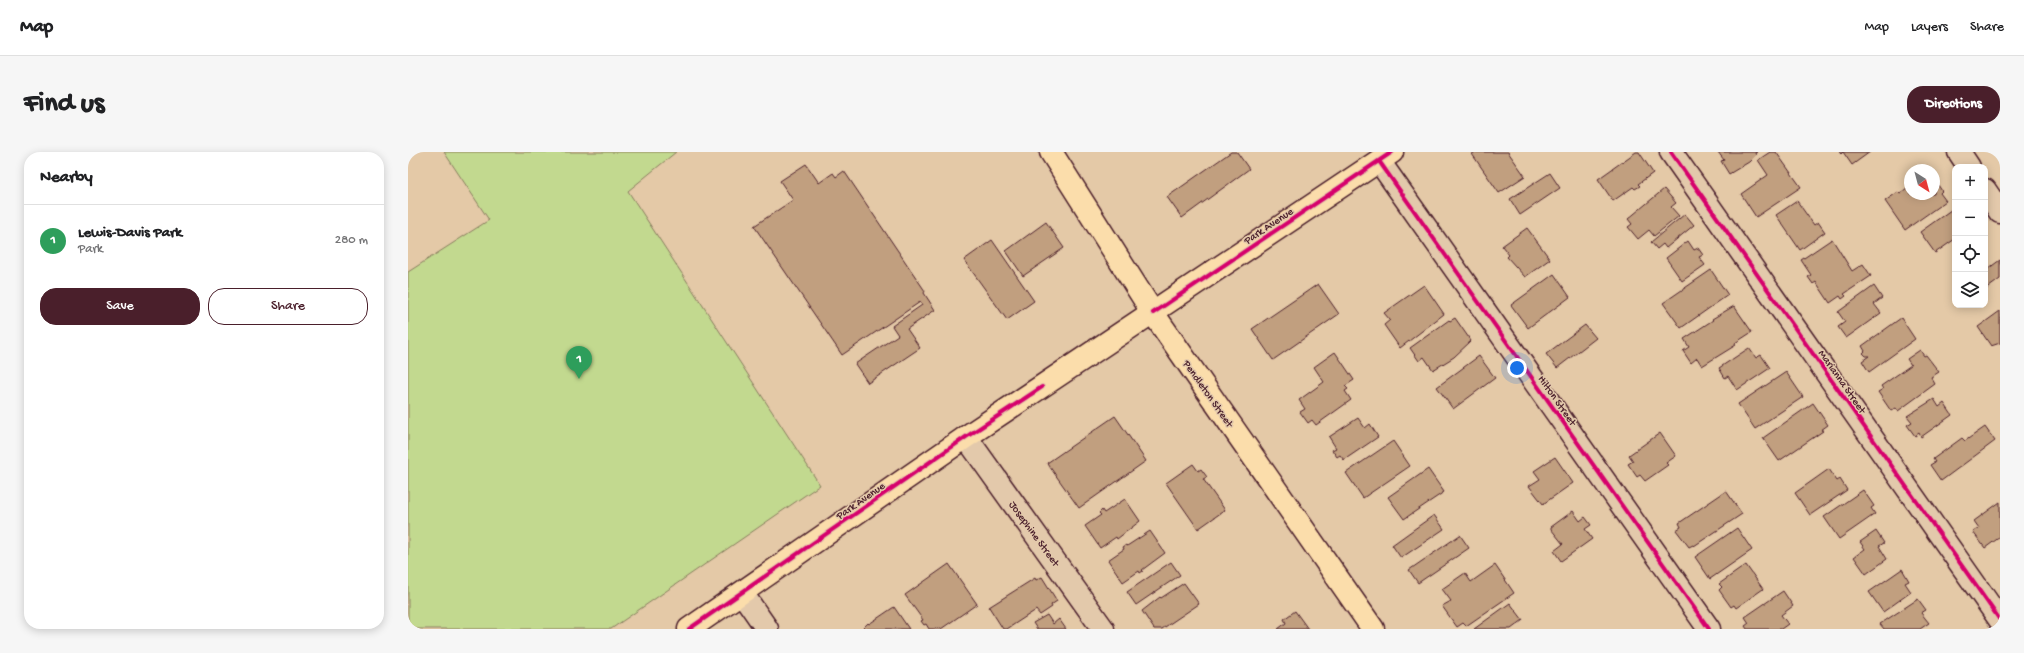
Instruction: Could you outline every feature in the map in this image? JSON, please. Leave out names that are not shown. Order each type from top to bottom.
[{"type":"main road","name":"Pendleton Street","points":[[1051,152],[1153,313],[1373,629]]},
{"type":"main road","name":"Park Avenue","points":[[689,629],[966,437],[1385,157]]},
{"type":"street","name":"Marianna Street","points":[[1670,152],[2000,620]]},
{"type":"street","points":[[1959,152],[1967,164]]},
{"type":"street","name":"Hilton Street","points":[[1385,157],[1709,629]]},
{"type":"street","points":[[1988,194],[2000,212]]},
{"type":"street","name":"Josephine Street","points":[[966,437],[1103,629]]},
{"type":"street","points":[[742,593],[767,629]]},
{"type":"green space","points":[[444,152],[676,152],[628,191],[820,485],[611,629],[408,629],[408,272],[489,220]]},
{"type":"building","points":[[1231,152],[1237,152],[1249,169],[1182,218],[1167,197]]},
{"type":"building","points":[[1476,152],[1508,152],[1525,176],[1499,193],[1472,154]]},
{"type":"building","points":[[1636,152],[1639,152],[1653,173],[1638,184],[1640,186],[1635,189],[1633,187],[1613,201],[1598,179]]},
{"type":"building","points":[[1718,152],[1757,152],[1749,162],[1729,174],[1721,161],[1724,160]]},
{"type":"building","points":[[1770,152],[1776,152],[1801,187],[1756,217],[1741,194],[1768,175],[1758,160]]},
{"type":"building","points":[[1843,152],[1870,152],[1852,165]]},
{"type":"building","points":[[806,164],[819,183],[833,173],[836,177],[844,171],[925,291],[924,293],[935,310],[907,329],[920,348],[868,383],[855,364],[898,335],[892,326],[922,305],[920,302],[842,355],[754,226],[793,200],[780,181]]},
{"type":"building","points":[[1550,173],[1560,188],[1520,215],[1510,199]]},
{"type":"building","points":[[1664,189],[1676,203],[1671,207],[1679,216],[1654,236],[1649,230],[1638,239],[1628,227],[1632,224],[1628,219]]},
{"type":"building","points":[[1904,191],[1904,200],[1940,200],[1940,193],[1946,201],[1905,230],[1885,201],[1898,192],[1900,194]]},
{"type":"building","points":[[1797,201],[1814,225],[1818,222],[1825,232],[1800,250],[1776,215]]},
{"type":"building","points":[[1952,209],[1952,241],[1935,253],[1920,232]]},
{"type":"building","points":[[1685,214],[1694,225],[1666,248],[1663,244],[1657,249],[1651,242]]},
{"type":"building","points":[[1046,222],[1064,248],[1023,276],[1006,251]]},
{"type":"building","points":[[1527,228],[1550,259],[1525,277],[1507,257],[1509,255],[1502,246]]},
{"type":"building","points":[[1832,239],[1852,271],[1863,264],[1871,276],[1844,294],[1846,296],[1842,299],[1840,296],[1830,303],[1816,282],[1813,284],[1808,277],[1811,275],[1801,260]]},
{"type":"building","points":[[992,240],[1034,301],[1007,320],[964,260]]},
{"type":"building","points":[[1688,241],[1694,250],[1698,248],[1703,255],[1699,257],[1705,265],[1682,281],[1666,258]]},
{"type":"building","points":[[2000,260],[2000,279],[1988,288],[1988,272],[1988,269]]},
{"type":"building","points":[[1711,270],[1728,295],[1681,328],[1663,303]]},
{"type":"building","points":[[1554,274],[1570,297],[1528,328],[1511,305]]},
{"type":"building","points":[[1318,284],[1339,314],[1273,360],[1252,329]]},
{"type":"building","points":[[1424,285],[1444,314],[1400,348],[1384,325],[1390,320],[1384,313]]},
{"type":"building","points":[[1874,286],[1882,298],[1874,304],[1881,313],[1846,338],[1838,327],[1845,322],[1838,312]]},
{"type":"building","points":[[1734,306],[1752,332],[1735,343],[1736,345],[1702,366],[1697,358],[1691,363],[1683,351],[1689,347],[1684,339],[1713,320],[1712,319]]},
{"type":"building","points":[[2000,311],[2000,343],[1991,346],[1978,327]]},
{"type":"building","points":[[1455,318],[1471,341],[1454,357],[1433,370],[1424,357],[1419,361],[1410,348],[1449,320],[1450,321]]},
{"type":"building","points":[[1901,318],[1915,339],[1869,372],[1862,361],[1869,356],[1866,356],[1863,353],[1865,351],[1862,346]]},
{"type":"building","points":[[1585,325],[1596,338],[1557,368],[1546,354]]},
{"type":"building","points":[[1749,348],[1756,358],[1761,355],[1770,368],[1737,390],[1728,376],[1725,378],[1719,368]]},
{"type":"building","points":[[1920,350],[1924,356],[1926,355],[1939,372],[1931,377],[1935,384],[1898,411],[1896,408],[1891,411],[1878,392],[1883,389],[1881,386],[1911,365],[1907,359]]},
{"type":"building","points":[[1335,352],[1354,380],[1345,386],[1348,389],[1345,391],[1351,400],[1316,425],[1312,420],[1308,423],[1300,412],[1305,409],[1299,400],[1324,382],[1314,367]]},
{"type":"building","points":[[1479,356],[1495,378],[1453,409],[1437,387]]},
{"type":"building","points":[[1786,372],[1803,397],[1755,429],[1738,404]]},
{"type":"building","points":[[1934,399],[1939,407],[1944,403],[1952,415],[1921,437],[1919,433],[1915,436],[1907,425],[1912,422],[1907,416]]},
{"type":"building","points":[[1813,403],[1828,425],[1821,430],[1823,431],[1779,461],[1763,438]]},
{"type":"building","points":[[1115,416],[1146,461],[1079,508],[1047,463]]},
{"type":"building","points":[[1358,418],[1365,428],[1370,424],[1378,437],[1344,460],[1340,455],[1337,457],[1332,450],[1336,448],[1329,437]]},
{"type":"building","points":[[1985,427],[1995,441],[1941,481],[1930,465],[1935,462],[1933,459],[1962,438],[1965,441]]},
{"type":"building","points":[[1660,433],[1676,456],[1666,463],[1668,465],[1645,481],[1640,475],[1637,477],[1628,464],[1633,461],[1629,455]]},
{"type":"building","points":[[1393,441],[1410,466],[1363,498],[1346,473]]},
{"type":"building","points":[[1555,457],[1573,483],[1543,504],[1529,486],[1540,479],[1534,471]]},
{"type":"building","points":[[1193,464],[1198,471],[1201,469],[1207,477],[1203,479],[1225,510],[1198,529],[1166,483]]},
{"type":"building","points":[[1428,469],[1444,492],[1404,519],[1388,497]]},
{"type":"building","points":[[1829,469],[1837,481],[1840,479],[1847,490],[1810,515],[1795,493]]},
{"type":"building","points":[[1863,490],[1874,506],[1871,508],[1875,514],[1839,539],[1824,517]]},
{"type":"building","points":[[1726,491],[1742,514],[1694,546],[1689,547],[1676,530],[1681,527],[1679,523]]},
{"type":"building","points":[[1125,499],[1140,521],[1117,539],[1116,537],[1100,548],[1085,526],[1101,515],[1099,513],[1102,510],[1104,513]]},
{"type":"building","points":[[2000,502],[2000,537],[1985,548],[1973,532],[1979,528],[1974,521]]},
{"type":"building","points":[[1573,511],[1580,521],[1585,517],[1591,525],[1585,529],[1592,539],[1561,561],[1554,551],[1563,544],[1551,527]]},
{"type":"building","points":[[1434,515],[1444,529],[1401,558],[1392,545]]},
{"type":"building","points":[[1737,528],[1752,550],[1710,579],[1695,557]]},
{"type":"building","points":[[1150,531],[1165,553],[1142,570],[1143,571],[1140,573],[1139,571],[1123,582],[1108,560],[1124,549],[1123,547]]},
{"type":"building","points":[[1876,531],[1884,543],[1879,546],[1887,559],[1866,574],[1854,557],[1865,549],[1860,542]]},
{"type":"building","points":[[1460,535],[1469,548],[1418,583],[1409,570]]},
{"type":"building","points":[[1171,562],[1180,575],[1136,605],[1127,592]]},
{"type":"building","points":[[949,564],[977,604],[941,629],[929,629],[926,624],[924,625],[921,621],[923,620],[905,595]]},
{"type":"building","points":[[1495,565],[1514,593],[1466,626],[1463,623],[1457,627],[1442,606],[1451,601],[1442,589],[1465,573],[1471,582]]},
{"type":"building","points":[[1746,565],[1763,589],[1736,608],[1734,605],[1731,607],[1719,590],[1722,587],[1719,584]]},
{"type":"building","points":[[1902,569],[1909,581],[1905,583],[1911,592],[1883,612],[1869,592]]},
{"type":"building","points":[[1042,577],[1057,601],[1051,605],[1052,607],[1040,615],[1036,610],[1007,629],[1003,629],[989,607],[1035,578],[1036,580]]},
{"type":"building","points":[[1184,583],[1199,604],[1162,629],[1154,629],[1142,611],[1160,597],[1161,598]]},
{"type":"building","points":[[1783,591],[1793,606],[1781,615],[1788,624],[1781,629],[1747,629],[1745,626],[1749,623],[1745,617]]},
{"type":"building","points":[[1918,599],[1926,610],[1921,613],[1929,623],[1920,629],[1884,629],[1880,624]]},
{"type":"building","points":[[1510,603],[1523,620],[1511,629],[1474,629]]},
{"type":"building","points":[[894,607],[909,629],[862,629],[868,623],[869,624]]},
{"type":"building","points":[[1295,611],[1308,629],[1278,629],[1286,623],[1284,619]]},
{"type":"building","points":[[1047,615],[1053,624],[1059,619],[1066,629],[1037,629],[1033,623]]},
{"type":"cycle path","points":[[1153,313],[1392,152]]},
{"type":"cycle path","points":[[1671,152],[2000,620]]},
{"type":"cycle path","points":[[1379,161],[1709,629]]},
{"type":"cycle path","points":[[689,629],[966,437],[1042,387]]},
{"type":"place","name":"Lewis-Davis Park","points":[[579,379]]}]
